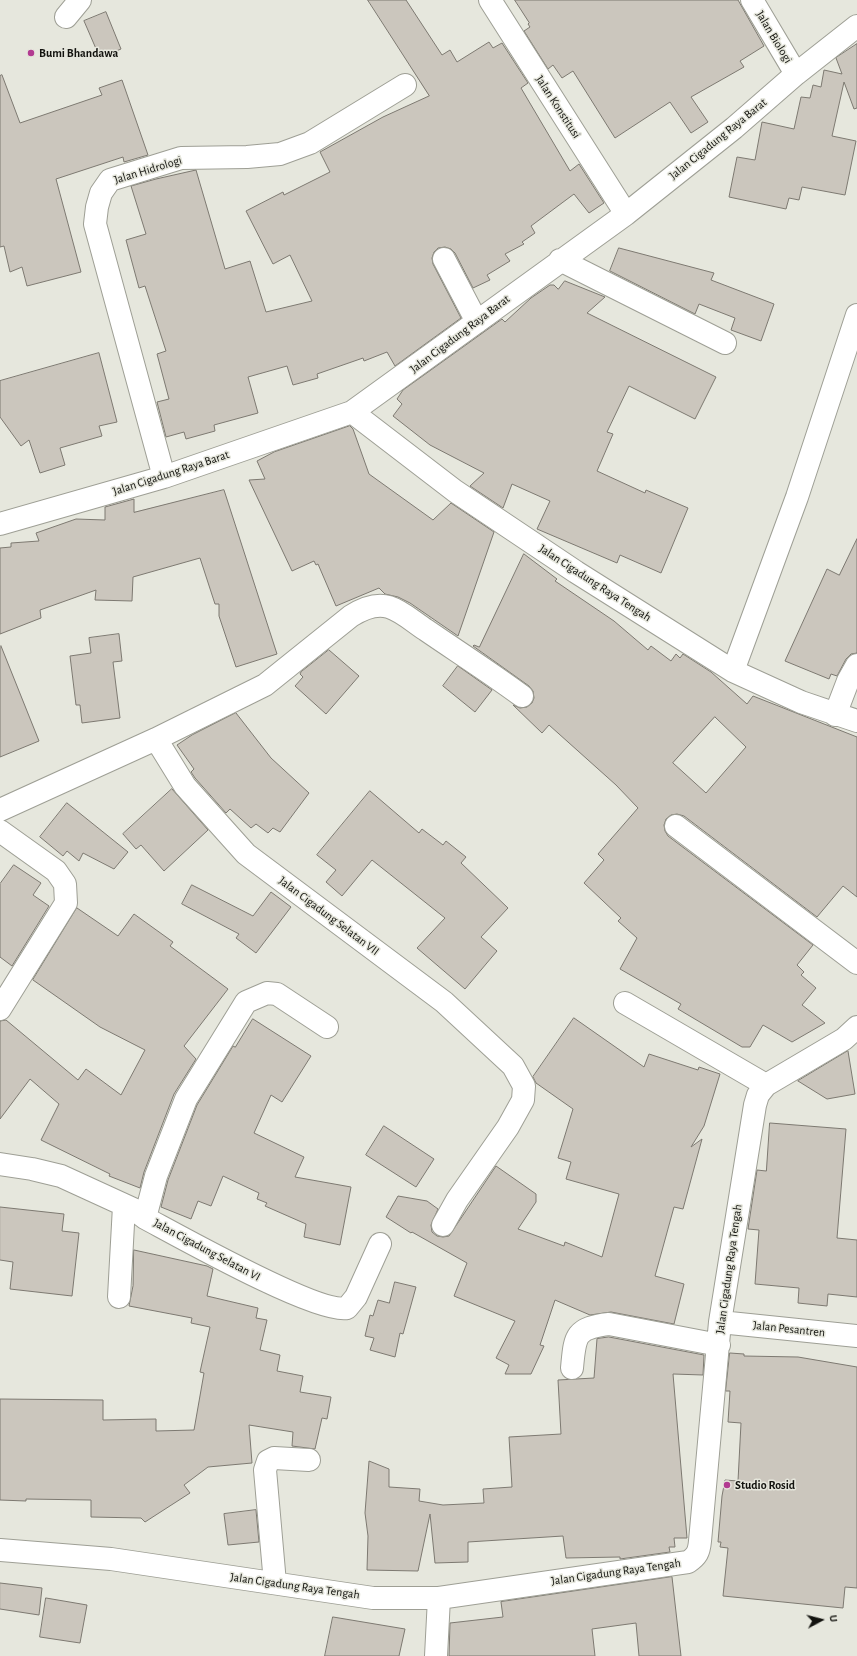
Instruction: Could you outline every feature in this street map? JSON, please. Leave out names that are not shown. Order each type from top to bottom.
[{"type":"street","points":[[66,17],[80,0]]},
{"type":"street","name":"Jalan Konstitusi","points":[[490,0],[626,214]]},
{"type":"street","name":"Jalan Biologi","points":[[752,0],[796,74]]},
{"type":"street","name":"Jalan Cigadung Raya Barat","points":[[0,524],[164,477],[352,412],[560,260],[626,214],[734,128],[796,74],[857,26]]},
{"type":"street","name":"Jalan Hidrologi","points":[[164,477],[95,224],[97,207],[101,193],[110,180],[181,158],[247,157],[280,154],[310,143],[405,85]]},
{"type":"street","points":[[444,259],[477,322]]},
{"type":"street","points":[[560,260],[725,343]]},
{"type":"street","points":[[733,671],[797,497],[857,315]]},
{"type":"street","name":"Jalan Cigadung Raya Tengah","points":[[352,412],[455,491],[576,572],[733,671],[801,702],[835,715],[857,721]]},
{"type":"street","points":[[0,810],[156,739],[265,685],[351,616],[372,606],[389,607],[495,676],[522,696]]},
{"type":"street","points":[[835,715],[848,680],[857,665]]},
{"type":"street","name":"Jalan Cigadung Selatan VII","points":[[156,739],[185,786],[246,854],[444,1002],[513,1066],[524,1086],[523,1100],[508,1127],[457,1200],[443,1225]]},
{"type":"street","points":[[676,826],[857,963]]},
{"type":"street","points":[[0,831],[56,871],[65,884],[66,903],[0,1009]]},
{"type":"street","points":[[145,1218],[156,1176],[186,1099],[246,1002],[267,993],[277,994],[327,1027]]},
{"type":"street","points":[[625,1003],[766,1085]]},
{"type":"street","name":"Jalan Cigadung Raya Tengah","points":[[0,1550],[111,1559],[373,1598],[438,1598],[688,1562],[694,1558],[698,1552],[700,1541],[720,1322],[750,1125],[758,1095],[766,1085],[844,1039],[857,1027]]},
{"type":"street","name":"Jalan Cigadung Selatan VI","points":[[0,1164],[32,1169],[61,1176],[133,1209],[145,1218],[265,1281],[327,1306],[343,1309],[347,1308],[356,1297],[380,1244]]},
{"type":"street","points":[[119,1297],[124,1206]]},
{"type":"street","name":"Jalan Pesantren","points":[[720,1322],[857,1336]]},
{"type":"street","points":[[572,1368],[574,1344],[580,1332],[591,1326],[608,1324],[718,1344]]},
{"type":"street","points":[[275,1584],[265,1470],[268,1461],[274,1458],[309,1460]]},
{"type":"street","points":[[436,1656],[438,1598]]},
{"type":"building","points":[[368,0],[406,0],[442,55],[450,50],[457,62],[489,42],[493,48],[502,43],[528,83],[521,88],[570,171],[579,164],[604,203],[589,213],[574,194],[531,226],[535,233],[522,242],[524,244],[505,254],[510,261],[487,275],[490,280],[473,288],[455,253],[451,249],[445,247],[438,248],[434,252],[432,258],[433,264],[461,318],[395,366],[387,352],[364,361],[363,358],[317,374],[318,378],[293,385],[287,366],[248,377],[258,413],[214,425],[215,431],[186,439],[184,432],[166,437],[157,402],[169,399],[157,354],[166,351],[145,286],[139,288],[126,240],[146,234],[131,186],[196,170],[225,269],[250,261],[266,312],[312,301],[290,255],[273,264],[246,211],[283,192],[284,195],[330,172],[320,152],[383,117],[429,96]]},
{"type":"building","points":[[515,0],[738,0],[764,46],[740,61],[744,67],[691,97],[708,122],[691,133],[670,102],[615,138],[573,71],[562,78],[553,65],[548,69],[524,31],[530,27],[528,24],[529,23]]},
{"type":"building","points":[[106,12],[121,49],[100,58],[84,21]]},
{"type":"building","points":[[857,44],[857,108],[854,109],[844,82],[832,136],[856,141],[845,195],[802,187],[799,200],[789,198],[786,209],[729,197],[737,157],[755,160],[762,122],[794,129],[801,97],[810,98],[813,85],[821,87],[824,70],[842,74],[836,58]]},
{"type":"building","points":[[2,75],[20,123],[102,95],[99,88],[122,80],[148,155],[124,162],[123,157],[56,179],[81,272],[27,286],[22,267],[10,272],[4,246],[0,247],[0,76]]},
{"type":"building","points":[[619,248],[714,273],[711,280],[774,304],[761,341],[731,330],[735,318],[699,304],[695,314],[610,271]]},
{"type":"building","points":[[565,281],[605,297],[587,313],[716,377],[695,419],[629,386],[607,432],[613,434],[597,471],[645,493],[646,490],[688,508],[661,573],[620,555],[617,563],[537,529],[550,501],[512,484],[503,508],[470,486],[484,473],[430,445],[393,416],[402,404],[397,399],[403,390],[502,319],[505,322],[531,298],[550,285],[554,285],[558,289]]},
{"type":"building","points":[[99,353],[117,422],[99,426],[102,436],[60,448],[65,465],[40,473],[29,440],[21,446],[0,417],[0,381]]},
{"type":"building","points":[[350,426],[353,429],[369,474],[433,520],[451,503],[494,532],[458,636],[410,603],[398,597],[385,594],[379,588],[336,606],[318,564],[316,565],[314,561],[292,571],[249,480],[265,479],[257,461],[274,452]]},
{"type":"building","points":[[224,490],[277,654],[236,667],[219,616],[219,604],[215,604],[200,558],[133,577],[132,601],[95,600],[96,590],[40,610],[41,618],[0,634],[0,548],[11,547],[11,543],[39,541],[36,533],[76,519],[105,520],[105,507],[134,499],[134,512]]},
{"type":"building","points":[[857,539],[857,653],[851,654],[846,659],[837,676],[831,674],[829,679],[785,661],[827,569],[839,575]]},
{"type":"building","points":[[524,554],[557,579],[555,581],[614,621],[648,650],[651,646],[671,661],[676,654],[680,658],[683,654],[711,672],[747,704],[753,696],[857,737],[857,897],[843,886],[817,917],[684,816],[677,814],[671,815],[666,819],[664,825],[668,836],[813,945],[797,965],[804,972],[801,975],[816,988],[802,1005],[825,1023],[792,1042],[763,1025],[750,1047],[742,1047],[678,1009],[681,1004],[620,969],[637,938],[618,921],[621,918],[584,883],[604,860],[598,854],[638,808],[616,785],[549,725],[542,733],[513,705],[520,708],[527,707],[532,703],[534,698],[533,691],[529,686],[473,646],[479,647]],"holes":[[[715,717],[746,747],[706,793],[673,763]]]},
{"type":"building","points":[[119,634],[122,661],[113,662],[120,718],[82,723],[80,705],[76,705],[70,656],[91,653],[89,638]]},
{"type":"building","points":[[1,646],[39,741],[0,757],[0,647]]},
{"type":"building","points":[[329,650],[359,676],[326,714],[295,686],[303,677],[300,674],[301,672]]},
{"type":"building","points":[[458,666],[492,690],[475,712],[443,686]]},
{"type":"building","points":[[236,713],[271,758],[309,793],[280,832],[273,828],[268,833],[256,824],[251,828],[230,809],[226,813],[195,778],[191,772],[194,769],[177,745],[192,735]]},
{"type":"building","points":[[172,789],[208,830],[164,871],[141,845],[136,849],[123,834]]},
{"type":"building","points":[[370,791],[419,833],[422,829],[443,845],[446,841],[466,857],[461,863],[508,908],[481,937],[497,951],[465,989],[417,948],[445,918],[372,860],[342,896],[326,882],[336,870],[317,855]]},
{"type":"building","points":[[67,803],[128,852],[114,869],[83,853],[79,861],[67,851],[63,856],[40,837]]},
{"type":"building","points":[[14,865],[41,883],[33,895],[49,906],[12,966],[0,957],[0,884]]},
{"type":"building","points":[[192,885],[253,916],[271,892],[291,907],[256,953],[236,938],[239,934],[182,904]]},
{"type":"building","points":[[77,908],[118,936],[134,914],[173,942],[170,946],[228,989],[184,1046],[196,1059],[174,1094],[144,1172],[140,1188],[109,1176],[110,1174],[41,1140],[59,1104],[30,1079],[0,1119],[0,1021],[6,1020],[78,1080],[86,1069],[121,1095],[145,1050],[100,1027],[33,980]]},
{"type":"building","points":[[574,1018],[644,1067],[649,1054],[698,1070],[699,1067],[720,1074],[704,1126],[691,1147],[702,1139],[683,1209],[674,1207],[655,1276],[684,1284],[674,1324],[611,1312],[590,1315],[555,1300],[540,1345],[544,1346],[531,1374],[505,1374],[509,1365],[496,1358],[515,1321],[454,1296],[467,1263],[412,1232],[411,1233],[386,1217],[398,1196],[427,1201],[438,1209],[431,1225],[432,1232],[437,1236],[449,1236],[496,1166],[536,1194],[536,1202],[518,1229],[564,1246],[565,1242],[602,1257],[619,1194],[566,1179],[571,1162],[558,1158],[573,1109],[536,1083],[533,1077]]},
{"type":"building","points":[[253,1019],[311,1056],[282,1102],[271,1095],[254,1133],[304,1157],[295,1177],[351,1187],[340,1245],[304,1237],[306,1224],[265,1206],[267,1203],[257,1199],[259,1193],[223,1176],[211,1206],[198,1201],[191,1219],[161,1207],[168,1180],[197,1105],[233,1046],[235,1047]]},
{"type":"building","points":[[848,1051],[855,1094],[827,1099],[798,1081]]},
{"type":"building","points":[[770,1123],[846,1129],[837,1238],[857,1240],[857,1297],[828,1294],[827,1306],[798,1303],[799,1288],[755,1284],[759,1230],[748,1229],[757,1170],[766,1171]]},
{"type":"building","points":[[384,1126],[434,1159],[416,1187],[366,1155]]},
{"type":"building","points":[[0,1207],[64,1214],[62,1231],[79,1233],[72,1296],[10,1289],[13,1262],[0,1260]]},
{"type":"building","points":[[134,1250],[207,1266],[213,1269],[207,1296],[258,1308],[256,1318],[267,1320],[260,1350],[280,1355],[277,1371],[303,1376],[300,1392],[331,1397],[327,1419],[322,1418],[315,1449],[292,1446],[293,1432],[249,1425],[252,1463],[208,1467],[184,1485],[190,1493],[145,1522],[141,1518],[91,1517],[91,1500],[0,1500],[0,1399],[103,1400],[103,1420],[156,1419],[156,1431],[194,1430],[204,1373],[200,1372],[210,1327],[191,1323],[192,1318],[129,1306],[133,1286]]},
{"type":"building","points":[[395,1282],[416,1287],[403,1334],[400,1333],[395,1357],[370,1350],[374,1338],[365,1336],[370,1315],[373,1316],[378,1300],[389,1303]]},
{"type":"building","points":[[609,1337],[704,1355],[703,1375],[673,1374],[687,1538],[674,1538],[675,1547],[669,1547],[670,1552],[620,1559],[620,1557],[566,1558],[563,1536],[468,1542],[468,1562],[435,1563],[430,1514],[418,1571],[367,1570],[368,1536],[365,1513],[369,1461],[389,1469],[389,1487],[420,1489],[419,1501],[443,1505],[484,1503],[483,1489],[512,1487],[509,1437],[561,1434],[558,1380],[594,1378],[597,1339]]},
{"type":"building","points":[[730,1353],[744,1354],[744,1356],[798,1357],[857,1367],[857,1588],[845,1587],[843,1608],[723,1596],[728,1548],[720,1547],[721,1542],[718,1542],[722,1496],[725,1480],[738,1481],[741,1423],[728,1422],[730,1391],[726,1391]]},
{"type":"building","points":[[256,1510],[259,1542],[228,1545],[224,1514]]},
{"type":"building","points":[[672,1577],[681,1656],[639,1656],[636,1623],[592,1629],[595,1656],[449,1656],[450,1623],[503,1617],[501,1602]]},
{"type":"building","points":[[0,1583],[42,1588],[39,1615],[0,1609]]},
{"type":"building","points":[[46,1598],[87,1605],[80,1643],[40,1637]]},
{"type":"building","points":[[333,1617],[405,1629],[399,1656],[325,1656]]},
{"type":"place","name":"Bumi Bhandawa","points":[[31,53]]},
{"type":"place","name":"Studio Rosid","points":[[727,1485]]}]
